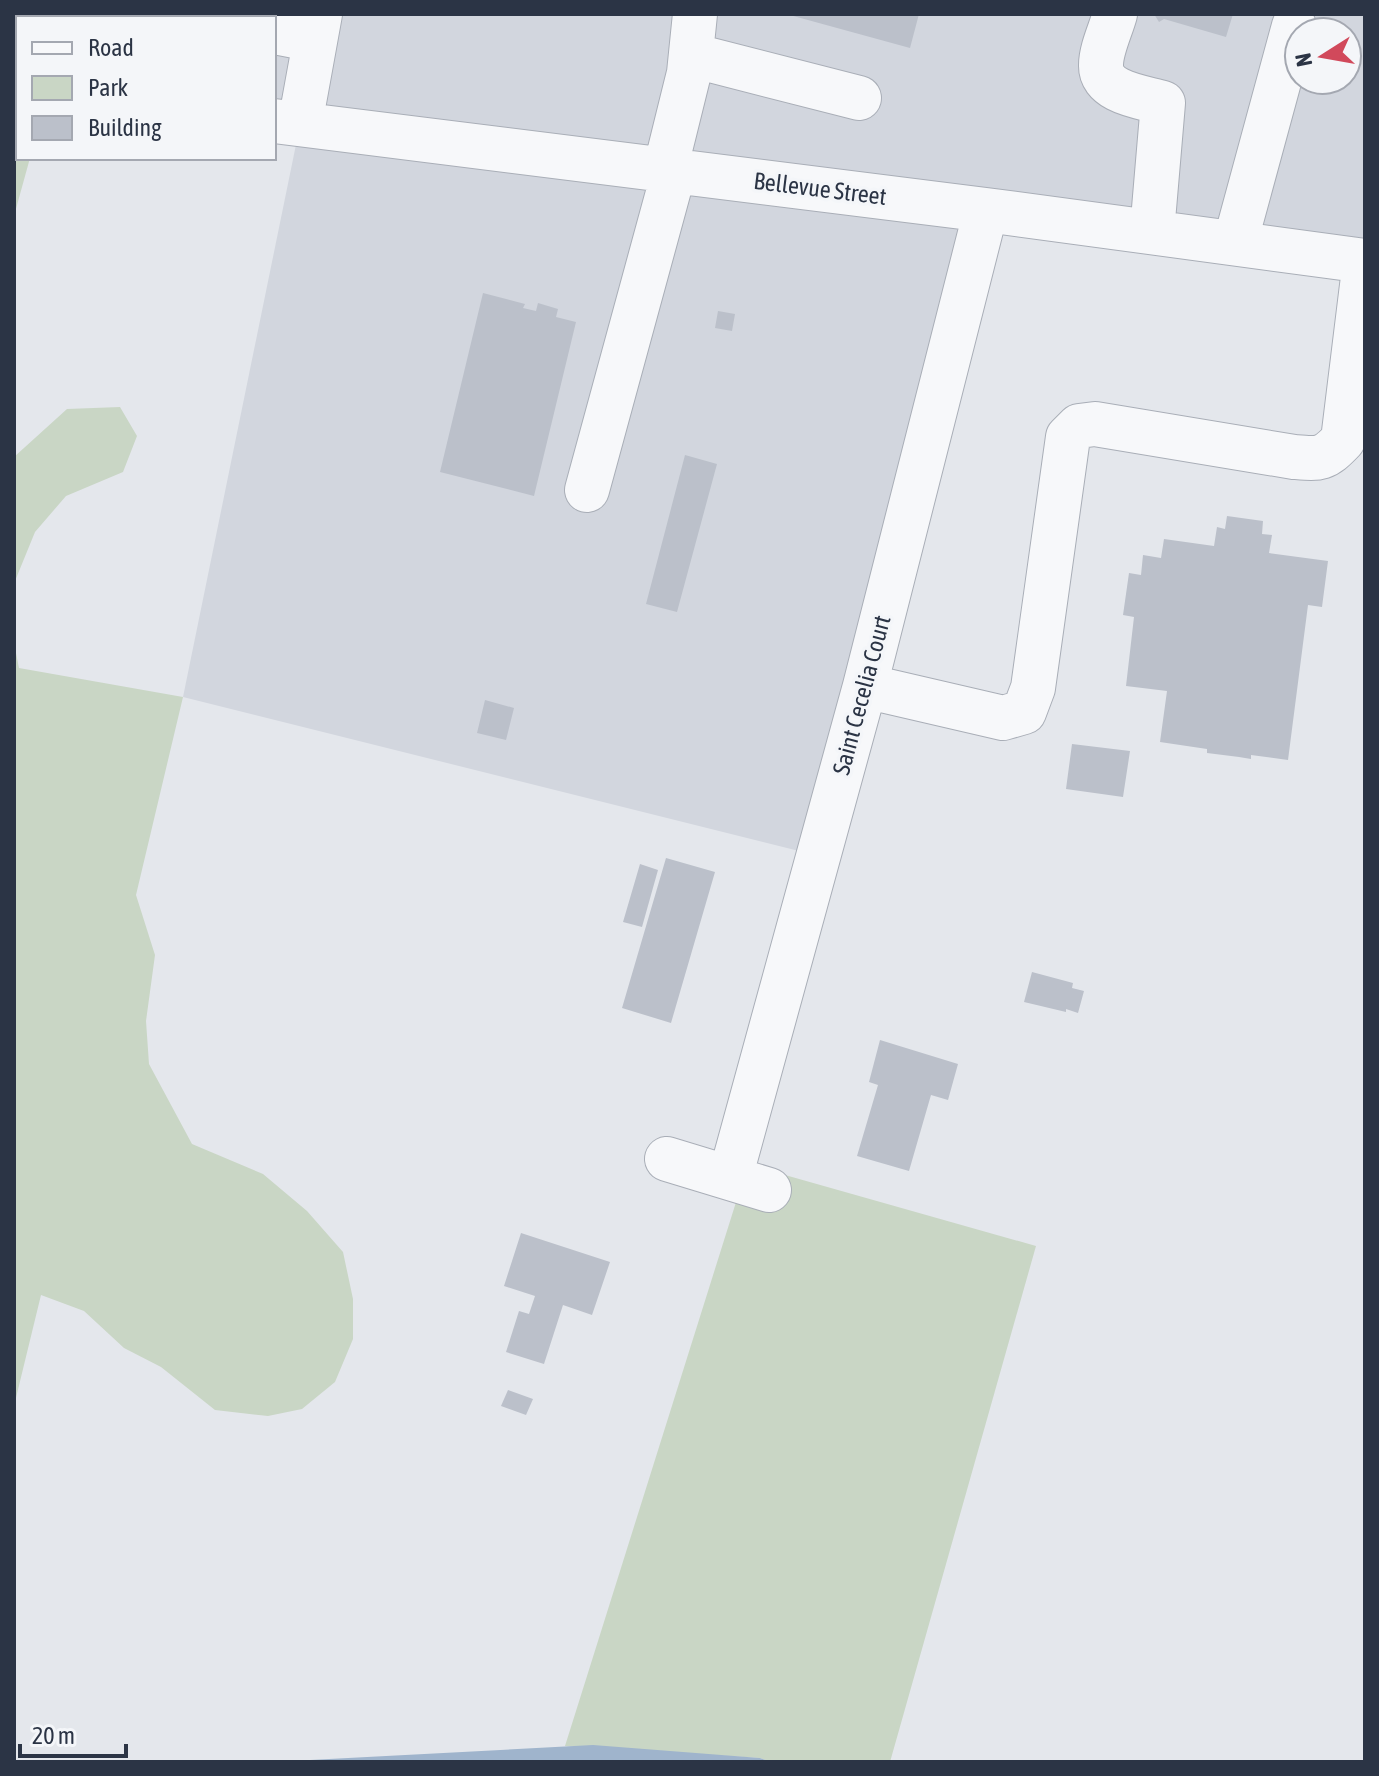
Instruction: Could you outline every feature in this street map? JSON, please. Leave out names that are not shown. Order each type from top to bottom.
[{"type":"street","points":[[1115,14],[1101,65],[1103,76],[1120,91],[1163,103],[1152,232]]},
{"type":"street","points":[[287,122],[303,29]]},
{"type":"street","points":[[587,490],[669,170],[689,73],[693,34],[859,98]]},
{"type":"street","points":[[1235,243],[1283,66]]},
{"type":"street","name":"Bellevue Street","points":[[287,122],[1365,261]]},
{"type":"street","name":"Saint Cecelia Court","points":[[667,1159],[750,1184],[865,686],[986,210]]},
{"type":"street","points":[[865,686],[1003,718],[1024,712],[1033,688],[1068,437],[1079,426],[1095,424],[1294,457],[1321,459],[1333,451],[1343,440],[1365,261]]},
{"type":"shaded area","points":[[14,14],[1365,14],[1365,261],[986,210],[819,856],[183,697],[300,125],[276,121],[276,16],[16,16],[14,92]]},
{"type":"green space","points":[[14,120],[16,160],[29,160],[14,216]]},
{"type":"green space","points":[[120,407],[137,436],[123,472],[66,496],[35,532],[15,581],[14,611],[14,457],[67,409]]},
{"type":"green space","points":[[14,643],[19,668],[183,697],[136,895],[155,955],[146,1021],[149,1064],[192,1144],[263,1174],[307,1211],[343,1252],[353,1299],[353,1339],[335,1382],[302,1409],[268,1416],[215,1410],[161,1367],[124,1348],[84,1311],[41,1295],[14,1406]]},
{"type":"green space","points":[[785,1175],[1036,1246],[890,1762],[771,1762],[760,1758],[565,1746],[737,1199],[772,1208]]},
{"type":"water","points":[[593,1745],[760,1758],[771,1762],[272,1762]]},
{"type":"building","points":[[786,14],[919,14],[910,48]]},
{"type":"building","points":[[1154,14],[1233,14],[1226,37],[1164,19],[1159,22]]},
{"type":"building","points":[[483,293],[525,304],[523,308],[536,311],[538,303],[558,309],[556,317],[576,322],[534,496],[440,472]]},
{"type":"building","points":[[718,311],[735,314],[732,331],[715,328]]},
{"type":"building","points":[[685,455],[717,464],[677,612],[646,604]]},
{"type":"building","points":[[1227,516],[1263,521],[1262,534],[1272,535],[1269,553],[1328,561],[1322,607],[1308,605],[1288,760],[1207,753],[1207,749],[1160,742],[1167,691],[1126,686],[1134,617],[1123,615],[1129,573],[1141,575],[1143,555],[1161,558],[1164,539],[1214,546],[1217,527],[1225,529]]},
{"type":"building","points":[[485,700],[514,708],[506,740],[477,733]]},
{"type":"building","points":[[1072,744],[1130,751],[1123,797],[1066,789]]},
{"type":"building","points":[[666,858],[715,872],[671,1023],[622,1008]]},
{"type":"building","points":[[640,864],[658,870],[642,927],[623,922]]},
{"type":"building","points":[[1032,972],[1073,983],[1072,988],[1084,991],[1078,1013],[1024,1002]]},
{"type":"building","points":[[880,1040],[958,1064],[948,1100],[931,1095],[909,1171],[857,1156],[878,1085],[869,1082]]},
{"type":"building","points":[[521,1233],[610,1262],[592,1315],[563,1305],[544,1364],[506,1352],[519,1311],[529,1314],[535,1296],[504,1286]]},
{"type":"building","points":[[508,1390],[533,1399],[526,1415],[501,1406]]}]
